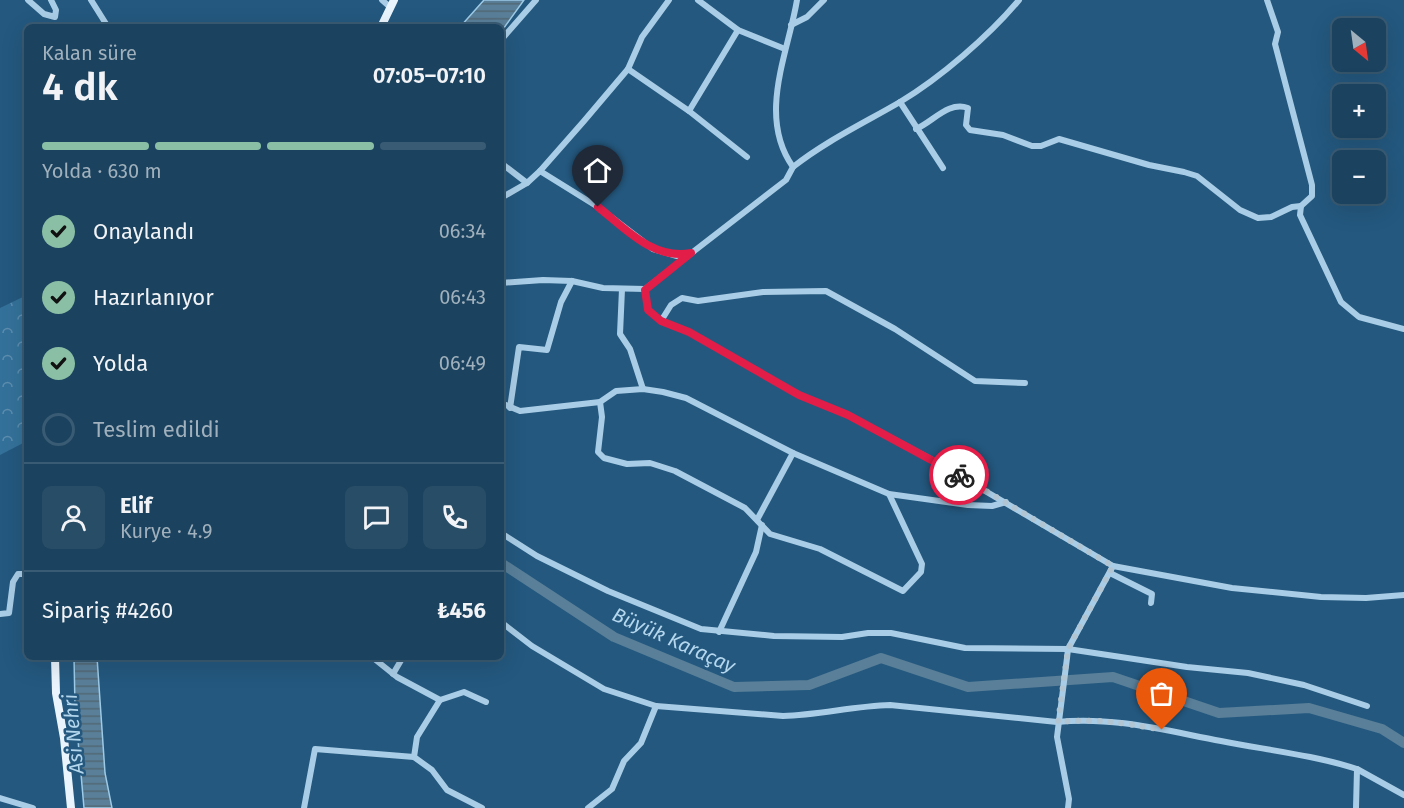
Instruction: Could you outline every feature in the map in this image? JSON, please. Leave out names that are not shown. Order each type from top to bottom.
[{"type":"main road","points":[[382,24],[392,4]]},
{"type":"main road","points":[[55,660],[56,693],[64,738],[71,808]]},
{"type":"street","points":[[28,0],[44,14],[55,17],[56,10],[51,0]]},
{"type":"street","points":[[91,0],[106,24]]},
{"type":"street","points":[[382,0],[392,4]]},
{"type":"street","points":[[504,37],[536,0]]},
{"type":"street","points":[[504,196],[527,183],[540,171],[628,69],[642,37],[669,0]]},
{"type":"street","points":[[698,0],[738,30],[785,49]]},
{"type":"street","points":[[793,167],[781,141],[776,116],[785,49],[797,0]]},
{"type":"street","points":[[791,25],[807,17],[824,0]]},
{"type":"street","points":[[504,284],[543,280],[572,281],[584,286],[645,290],[786,180],[793,167],[814,151],[900,102],[938,77],[1005,16],[1019,0]]},
{"type":"street","points":[[916,129],[937,118],[948,108],[960,105],[968,108],[966,125],[970,130],[1003,135],[1032,146],[1041,146],[1059,139],[1149,165],[1184,172],[1197,176],[1240,210],[1258,218],[1271,217],[1300,206],[1312,196],[1312,185],[1275,45],[1278,32],[1268,0]]},
{"type":"street","points":[[689,111],[738,30]]},
{"type":"street","points":[[628,69],[689,111],[747,157]]},
{"type":"street","points":[[900,102],[943,168]]},
{"type":"street","points":[[504,165],[527,183]]},
{"type":"street","points":[[540,171],[598,207],[652,249],[677,256],[691,253]]},
{"type":"street","points":[[1300,206],[1300,215],[1341,302],[1359,317],[1404,328]]},
{"type":"street","points":[[510,408],[519,347],[547,350],[561,302],[572,281]]},
{"type":"street","points":[[622,290],[620,334],[630,349],[643,389]]},
{"type":"street","points":[[645,290],[648,310],[661,321],[689,332],[799,395],[848,415],[1006,502],[1113,566],[1265,592],[1321,597],[1404,595]]},
{"type":"street","points":[[661,321],[671,305],[682,298],[698,301],[763,292],[826,291],[895,329],[975,381],[1026,383]]},
{"type":"street","points":[[504,405],[520,411],[600,402],[616,392],[643,389],[686,398],[793,453],[889,494],[968,505],[992,506],[1006,502]]},
{"type":"street","points":[[600,402],[602,417],[598,452],[604,458],[627,464],[650,463],[675,471],[746,507],[770,534],[820,549],[903,591],[921,572],[922,564],[889,494]]},
{"type":"street","points":[[758,518],[793,453]]},
{"type":"street","points":[[719,632],[756,552],[762,525]]},
{"type":"street","points":[[504,534],[537,556],[608,591],[687,624],[719,632],[748,635],[842,637],[868,633],[891,633],[965,648],[1068,649],[1186,667],[1248,673],[1304,685],[1367,706]]},
{"type":"street","points":[[1068,808],[1069,799],[1057,737],[1066,658],[1068,649],[1113,566]]},
{"type":"street","points":[[1110,573],[1152,594],[1150,603]]},
{"type":"street","points":[[0,614],[9,613],[13,582],[18,574],[24,574]]},
{"type":"street","points":[[504,624],[532,646],[604,689],[656,706],[803,716],[862,705],[890,705],[1120,722],[1298,754],[1357,769],[1404,795]]},
{"type":"street","points":[[376,660],[393,674],[440,700]]},
{"type":"street","points":[[393,674],[401,660]]},
{"type":"street","points":[[414,757],[417,737],[440,700],[464,692],[486,702]]},
{"type":"street","points":[[588,808],[612,789],[624,761],[641,743],[656,706]]},
{"type":"street","points":[[304,808],[315,749],[414,757],[432,770],[447,790],[482,808]]},
{"type":"street","points":[[1356,808],[1357,769]]},
{"type":"street","points":[[0,798],[33,808]]},
{"type":"green space","points":[[24,296],[24,443],[0,455],[0,308]]},
{"type":"shaded area","points":[[484,0],[524,0],[504,28],[504,24],[463,24]]},
{"type":"shaded area","points":[[74,660],[97,660],[105,773],[112,808],[84,808],[75,706]]},
{"type":"waterway","name":"Büyük Karaçay","points":[[504,565],[614,637],[734,687],[809,685],[881,658],[968,687],[1113,677],[1219,713],[1309,708],[1382,729],[1404,743]]},
{"type":"way so far","points":[[959,475],[1113,566],[1068,649],[1058,722],[1084,719],[1120,722],[1162,730]]},
{"type":"route","points":[[598,207],[652,249],[677,256],[691,253],[645,290],[648,310],[661,321],[689,332],[799,395],[848,415],[959,475]]},
{"type":"water label","name":"Asi Nehri","points":[[73,734]]}]
